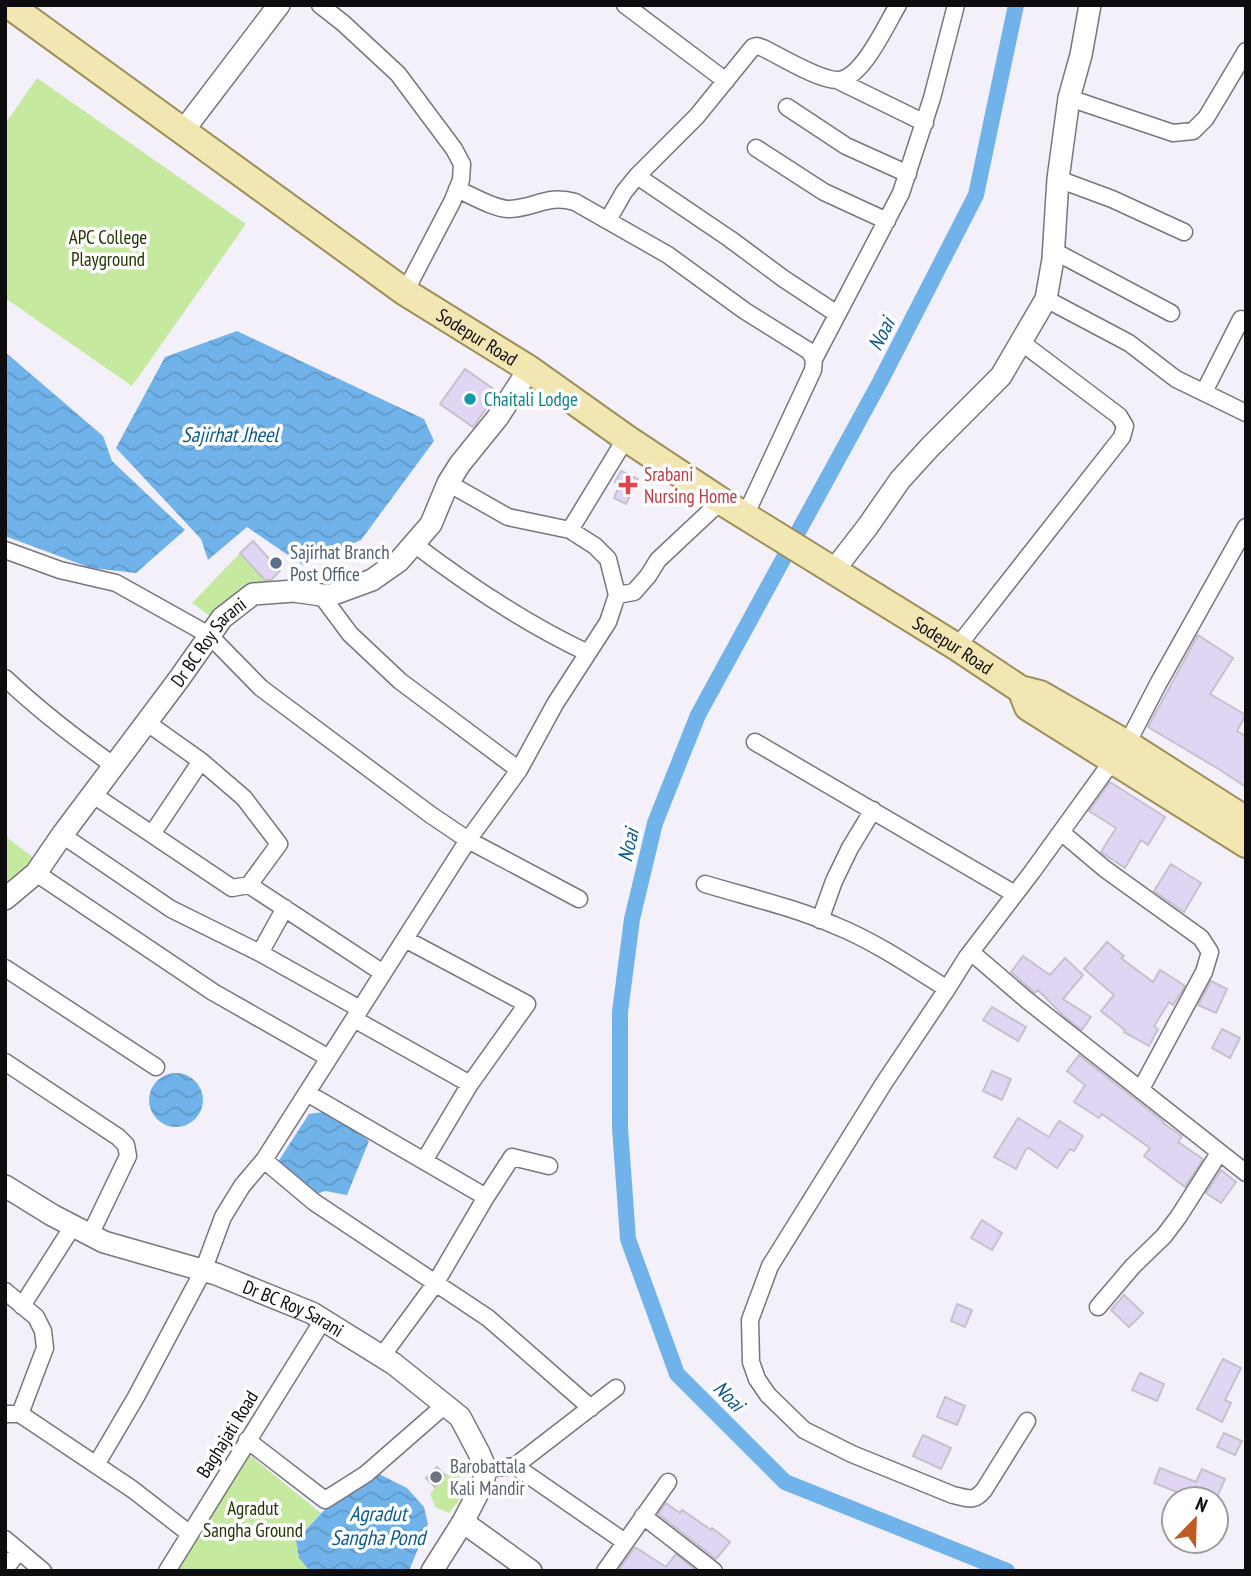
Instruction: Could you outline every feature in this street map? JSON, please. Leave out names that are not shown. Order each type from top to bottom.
[{"type":"main road","name":"Sodepur Road","points":[[9,5],[405,292],[529,369],[721,501],[1020,689],[1040,694],[1120,752],[1246,820]]},
{"type":"main road","points":[[1120,752],[1246,844]]},
{"type":"street","points":[[184,131],[279,5]]},
{"type":"street","points":[[320,5],[398,74],[454,149],[462,164],[461,180],[452,202],[405,292]]},
{"type":"street","points":[[625,5],[726,81]]},
{"type":"street","points":[[839,81],[853,75],[866,60],[898,5]]},
{"type":"street","points":[[754,522],[813,370],[814,359],[901,193],[925,123],[956,5]]},
{"type":"street","points":[[827,566],[868,526],[900,480],[930,447],[1001,376],[1046,299],[1054,251],[1058,179],[1069,98],[1081,55],[1090,5]]},
{"type":"street","points":[[608,220],[624,192],[697,116],[753,47],[757,46],[822,78],[839,81],[925,123]]},
{"type":"street","points":[[1069,98],[1172,133],[1193,131],[1206,118],[1246,51]]},
{"type":"street","points":[[787,107],[846,146],[908,174]]},
{"type":"street","points":[[756,148],[824,192],[887,221]]},
{"type":"street","points":[[638,176],[838,314]]},
{"type":"street","points":[[1058,179],[1100,194],[1184,232]]},
{"type":"street","points":[[457,189],[507,209],[562,198],[575,202],[668,255],[745,311],[809,351],[814,359]]},
{"type":"street","points":[[1054,251],[1171,313]]},
{"type":"street","points":[[1046,299],[1129,343],[1176,379],[1246,413]]},
{"type":"street","points":[[1204,393],[1241,319]]},
{"type":"street","points":[[957,647],[1122,437],[1125,426],[1119,416],[1021,342]]},
{"type":"street","name":"Dr BC Roy Sarani","points":[[5,899],[36,873],[222,618],[253,594],[294,591],[331,595],[372,580],[399,561],[431,524],[448,483],[460,464],[498,417],[529,369]]},
{"type":"street","points":[[570,530],[626,438]]},
{"type":"street","points":[[96,1465],[136,1397],[203,1271],[223,1217],[242,1186],[264,1160],[468,840],[519,770],[555,704],[608,622],[617,595],[608,559],[595,546],[570,530],[508,517],[448,483]]},
{"type":"street","points":[[617,595],[634,592],[658,560],[721,501]]},
{"type":"street","points":[[1027,1421],[977,1498],[953,1495],[852,1454],[804,1430],[768,1395],[757,1379],[751,1362],[750,1320],[771,1265],[884,1083],[971,952],[1120,752],[1246,527]]},
{"type":"street","points":[[414,544],[487,596],[553,636],[588,653]]},
{"type":"street","points":[[5,550],[60,570],[116,583],[209,635],[261,688],[431,815],[468,840],[579,899]]},
{"type":"street","points":[[321,595],[350,634],[400,681],[519,770]]},
{"type":"street","points":[[5,678],[26,699],[113,765]]},
{"type":"street","points":[[146,722],[201,761],[244,798],[279,844],[249,885]]},
{"type":"street","points":[[755,742],[1015,894]]},
{"type":"street","points":[[152,834],[201,761]]},
{"type":"street","points":[[92,794],[232,888],[249,885],[383,973]]},
{"type":"street","points":[[820,920],[834,881],[873,810]]},
{"type":"street","points":[[1061,832],[1105,869],[1201,937],[1210,952],[1204,972],[1141,1089]]},
{"type":"street","points":[[62,835],[171,909],[260,953],[470,1084]]},
{"type":"street","points":[[36,873],[213,992],[329,1058]]},
{"type":"street","points":[[705,884],[802,912],[867,941],[947,989]]},
{"type":"street","points":[[260,953],[285,908]]},
{"type":"street","points":[[405,939],[527,1004],[470,1084],[424,1161]]},
{"type":"street","points":[[971,952],[1028,1001],[1246,1173]]},
{"type":"street","points":[[5,968],[156,1067]]},
{"type":"street","points":[[5,1062],[118,1137],[126,1145],[128,1156],[81,1231],[22,1306]]},
{"type":"street","points":[[307,1093],[486,1196]]},
{"type":"street","points":[[1098,1307],[1133,1266],[1164,1236],[1219,1153]]},
{"type":"street","points":[[382,1356],[435,1284],[512,1157],[549,1166]]},
{"type":"street","points":[[264,1160],[314,1202],[488,1318],[591,1408]]},
{"type":"street","name":"Dr BC Roy Sarani","points":[[5,1186],[104,1242],[216,1275],[312,1313],[382,1356],[460,1417],[486,1469]]},
{"type":"street","points":[[5,1291],[36,1318],[43,1331],[45,1348],[13,1414],[132,1489],[190,1534]]},
{"type":"street","name":"Baghajati Road","points":[[167,1571],[323,1320]]},
{"type":"street","points":[[432,1571],[463,1522],[483,1483],[486,1469],[515,1466],[616,1388]]},
{"type":"street","points":[[247,1440],[325,1500],[366,1474],[445,1405]]},
{"type":"street","points":[[515,1466],[625,1542]]},
{"type":"street","points":[[605,1571],[668,1482]]},
{"type":"street","points":[[643,1516],[709,1569]]},
{"type":"street","points":[[463,1522],[531,1571]]},
{"type":"street","points":[[5,1539],[43,1571]]},
{"type":"street","points":[[5,1569],[19,1551]]},
{"type":"green space","name":"APC College Playground","points":[[37,78],[246,224],[132,386],[5,298],[5,124]]},
{"type":"green space","points":[[240,553],[268,583],[217,621],[192,603]]},
{"type":"green space","points":[[5,836],[34,858],[5,892]]},
{"type":"green space","name":"Agradut Sangha Ground","points":[[242,1449],[321,1513],[296,1540],[299,1557],[310,1571],[166,1571]]},
{"type":"green space","points":[[455,1472],[465,1483],[465,1492],[449,1513],[435,1507],[430,1494],[445,1475]]},
{"type":"water","name":"Sajirhat Jheel","points":[[237,331],[424,419],[434,441],[361,540],[304,566],[247,527],[208,560],[201,539],[116,448],[165,357]]},
{"type":"water","points":[[5,352],[103,436],[112,461],[185,530],[136,573],[91,568],[5,536]]},
{"type":"water","points":[[176,1073],[195,1081],[203,1100],[195,1119],[176,1127],[157,1119],[149,1100],[157,1081]]},
{"type":"water","points":[[330,1111],[369,1141],[347,1195],[325,1191],[308,1197],[274,1168],[309,1114]]},
{"type":"water","name":"Agradut Sangha Pond","points":[[377,1473],[407,1488],[424,1507],[428,1524],[409,1571],[310,1571],[299,1558],[296,1540],[334,1500]]},
{"type":"building","name":"Chaitali Lodge","points":[[465,369],[498,392],[473,427],[440,404]]},
{"type":"building","points":[[621,471],[638,479],[626,504],[614,498],[620,484],[615,482]]},
{"type":"building","points":[[253,541],[280,571],[271,580],[265,580],[240,553]]},
{"type":"building","points":[[1198,635],[1233,658],[1210,694],[1246,715],[1237,731],[1246,737],[1246,787],[1148,727]]},
{"type":"building","points":[[1110,782],[1165,817],[1148,845],[1141,840],[1125,868],[1101,852],[1116,828],[1089,811]]},
{"type":"building","points":[[1171,864],[1201,883],[1184,912],[1154,891]]},
{"type":"building","points":[[1107,942],[1124,956],[1121,958],[1153,982],[1160,970],[1185,986],[1173,1005],[1169,1002],[1154,1026],[1158,1029],[1149,1046],[1124,1032],[1125,1030],[1101,1011],[1114,995],[1084,969]]},
{"type":"building","points":[[1023,956],[1050,975],[1065,958],[1083,975],[1063,999],[1091,1017],[1082,1030],[1038,990],[1035,993],[1011,972]]},
{"type":"building","points":[[1211,981],[1227,989],[1216,1013],[1198,1005]]},
{"type":"building","points":[[992,1007],[1026,1027],[1018,1041],[983,1020]]},
{"type":"building","points":[[1222,1029],[1240,1038],[1230,1058],[1212,1048]]},
{"type":"building","points":[[1079,1055],[1182,1136],[1178,1142],[1203,1159],[1185,1187],[1144,1156],[1150,1148],[1102,1114],[1099,1118],[1074,1102],[1085,1085],[1067,1071]]},
{"type":"building","points":[[992,1071],[1011,1079],[1002,1100],[983,1091]]},
{"type":"building","points":[[1018,1118],[1049,1137],[1059,1121],[1083,1136],[1074,1151],[1070,1149],[1057,1168],[1029,1148],[1016,1169],[994,1157]]},
{"type":"building","points":[[1221,1170],[1236,1182],[1221,1203],[1206,1193]]},
{"type":"building","points":[[982,1220],[1002,1233],[992,1250],[971,1238]]},
{"type":"building","points":[[1124,1295],[1143,1313],[1129,1327],[1111,1310]]},
{"type":"building","points":[[957,1304],[972,1310],[965,1327],[951,1321]]},
{"type":"building","points":[[1223,1359],[1241,1368],[1225,1400],[1231,1403],[1222,1422],[1197,1409]]},
{"type":"building","points":[[1140,1373],[1164,1384],[1157,1401],[1132,1390]]},
{"type":"building","points":[[945,1397],[965,1406],[957,1425],[937,1417]]},
{"type":"building","points":[[1224,1433],[1242,1441],[1235,1455],[1217,1447]]},
{"type":"building","points":[[923,1435],[951,1448],[941,1469],[913,1456]]},
{"type":"building","name":"Barobattala Kali Mandir","points":[[437,1467],[445,1475],[435,1487],[426,1478]]},
{"type":"building","points":[[1160,1468],[1196,1482],[1202,1469],[1225,1479],[1222,1485],[1160,1485],[1154,1483]]},
{"type":"building","points":[[666,1503],[680,1513],[682,1510],[711,1530],[712,1528],[730,1542],[716,1559],[658,1514]]},
{"type":"building","points":[[635,1547],[666,1567],[676,1554],[697,1571],[618,1571]]},
{"type":"waterway","name":"Noai","points":[[1007,1571],[785,1482],[677,1374],[628,1239],[620,1128],[620,1012],[632,919],[655,823],[698,715],[880,382],[976,195],[1016,5]]},
{"type":"place","name":"Chaitali Lodge","points":[[470,399]]},
{"type":"place","name":"Srabani Nursing Home","points":[[628,485]]},
{"type":"place","name":"Sajirhat Branch Post Office","points":[[276,563]]},
{"type":"place","name":"Barobattala Kali Mandir","points":[[436,1477]]}]
